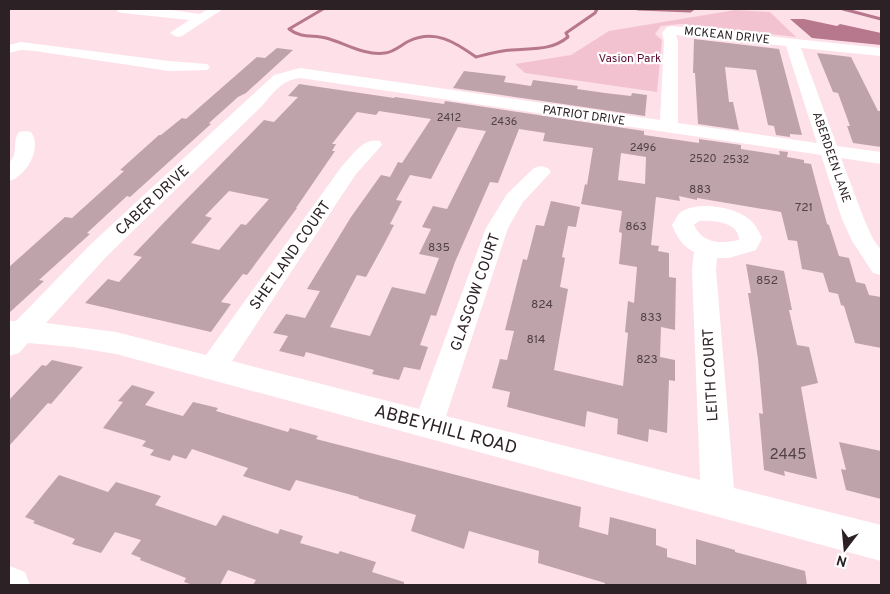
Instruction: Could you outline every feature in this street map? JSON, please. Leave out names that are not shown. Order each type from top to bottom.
[{"type":"street","points":[[123,9],[154,11],[201,18]]},
{"type":"street","points":[[177,33],[218,9]]},
{"type":"street","name":"MCKEAN DRIVE","points":[[669,127],[671,41],[669,32],[672,30],[881,52]]},
{"type":"street","name":"ABERDEEN LANE","points":[[792,43],[853,220],[863,241],[881,267]]},
{"type":"street","points":[[9,49],[21,46],[35,47],[169,66],[202,67]]},
{"type":"street","name":"PATRIOT DRIVE","points":[[288,74],[300,73],[881,158]]},
{"type":"street","name":"CABER DRIVE","points":[[13,336],[64,289],[99,250],[256,102],[276,78],[288,74]]},
{"type":"street","points":[[9,175],[24,158],[25,136]]},
{"type":"street","name":"SHETLAND COURT","points":[[212,368],[349,170],[373,145]]},
{"type":"street","name":"GLASGOW COURT","points":[[428,424],[497,228],[514,199],[541,172]]},
{"type":"street","name":"LEITH COURT","points":[[706,250],[704,270],[718,500]]},
{"type":"street","name":"ABBEYHILL ROAD","points":[[13,336],[73,336],[116,343],[881,543]]},
{"type":"green space","name":"Vasion Park","points":[[735,10],[770,12],[796,37],[681,24],[661,26],[655,34],[662,40],[657,92],[525,73],[515,64],[571,55],[609,31]]},
{"type":"shaded area","points":[[790,19],[804,19],[837,26],[840,24],[881,33],[881,45],[812,38]]},
{"type":"building","points":[[694,39],[779,49],[802,135],[790,134],[790,137],[776,135],[774,126],[768,125],[756,70],[725,67],[729,102],[733,102],[739,130],[698,124],[695,73],[693,73]]},
{"type":"building","points":[[277,48],[293,50],[246,93],[238,97],[209,123],[211,124],[130,197],[127,196],[87,233],[90,234],[39,280],[44,281],[9,313],[9,267],[65,217],[72,218],[124,171],[120,170],[159,135],[182,118],[186,119],[257,57],[265,58]]},
{"type":"building","points":[[817,53],[851,57],[878,111],[881,111],[881,147],[853,143],[847,126],[850,126],[838,93],[833,92]]},
{"type":"building","points":[[464,71],[506,76],[504,82],[531,86],[533,80],[578,86],[577,89],[605,93],[631,96],[632,93],[647,95],[645,116],[453,88]]},
{"type":"building","points":[[299,84],[444,104],[445,101],[644,131],[644,135],[699,143],[699,139],[741,145],[741,149],[780,155],[779,151],[788,152],[787,157],[804,160],[804,163],[811,164],[827,224],[829,225],[839,256],[849,258],[856,282],[865,284],[869,295],[881,297],[881,348],[855,343],[844,306],[841,305],[838,294],[829,292],[823,273],[802,269],[797,241],[788,240],[781,212],[697,198],[697,200],[679,196],[680,201],[656,197],[651,245],[659,246],[658,251],[669,253],[669,277],[676,278],[675,330],[661,327],[660,357],[675,360],[675,381],[669,380],[667,433],[649,429],[648,442],[617,434],[618,419],[587,411],[585,427],[507,407],[510,392],[492,388],[500,359],[507,360],[514,331],[505,330],[523,259],[527,260],[536,225],[544,226],[551,201],[580,207],[576,227],[568,226],[562,257],[565,258],[560,287],[568,289],[554,370],[623,386],[628,333],[625,332],[628,301],[634,303],[637,267],[619,264],[622,233],[619,232],[622,211],[581,204],[585,184],[587,185],[593,148],[543,141],[545,133],[519,129],[498,183],[490,182],[455,262],[436,316],[431,315],[420,345],[428,347],[420,370],[404,367],[399,380],[372,374],[374,370],[306,352],[304,357],[279,351],[288,336],[273,333],[286,314],[305,318],[320,291],[307,289],[351,217],[381,175],[390,177],[398,162],[402,163],[431,119],[379,111],[376,115],[357,112],[332,144],[336,144],[332,151],[335,151],[297,208],[247,275],[243,274],[221,302],[231,304],[211,332],[85,303],[108,279],[119,282],[142,257],[133,255],[175,211],[264,120],[274,122],[298,97],[288,96]],"holes":[[[458,127],[486,131],[447,209],[433,206],[422,227],[431,229],[419,254],[439,258],[425,294],[392,287],[370,336],[330,327],[357,275],[366,277],[382,248],[394,225],[390,224],[402,201],[396,200],[410,175],[431,179]],[[621,153],[646,157],[645,184],[618,180]],[[229,191],[269,199],[246,225],[241,224],[219,250],[191,243],[212,218],[205,216]]]},
{"type":"building","points":[[746,264],[784,271],[792,310],[789,310],[797,345],[809,347],[818,383],[801,387],[817,479],[784,471],[785,476],[764,470],[759,413],[763,414],[758,359],[748,293],[751,293]]},
{"type":"building","points":[[52,360],[83,367],[51,404],[48,403],[9,446],[9,400],[42,365],[46,366]]},
{"type":"building","points":[[132,385],[155,392],[145,405],[183,416],[193,402],[218,408],[216,411],[288,432],[290,428],[318,436],[316,439],[581,507],[579,527],[608,535],[610,517],[656,529],[656,545],[667,549],[667,557],[696,565],[696,539],[805,571],[807,585],[605,585],[605,583],[538,563],[539,551],[469,531],[464,549],[411,531],[416,515],[359,497],[296,480],[290,491],[243,476],[248,468],[192,449],[186,459],[173,455],[170,461],[150,455],[154,450],[142,446],[146,441],[103,428],[123,402],[118,401]]},
{"type":"building","points":[[839,442],[881,451],[881,499],[846,490],[841,469],[846,470]]},
{"type":"building","points":[[59,475],[108,492],[116,482],[161,496],[155,505],[216,526],[223,515],[278,534],[280,529],[303,536],[300,543],[338,554],[340,551],[376,562],[372,572],[404,582],[404,585],[253,585],[256,580],[228,570],[220,585],[193,585],[184,582],[186,578],[140,560],[141,558],[131,554],[141,540],[115,532],[101,553],[72,544],[75,539],[33,523],[35,521],[25,517]]},
{"type":"waterway","points":[[323,9],[289,29],[298,34],[326,38],[370,53],[385,53],[418,38],[436,37],[452,42],[476,57],[502,51],[555,45],[568,37],[566,33],[595,13],[597,9]]},
{"type":"waterway","points":[[638,9],[690,11],[693,9]]},
{"type":"waterway","points":[[843,9],[881,19]]}]
